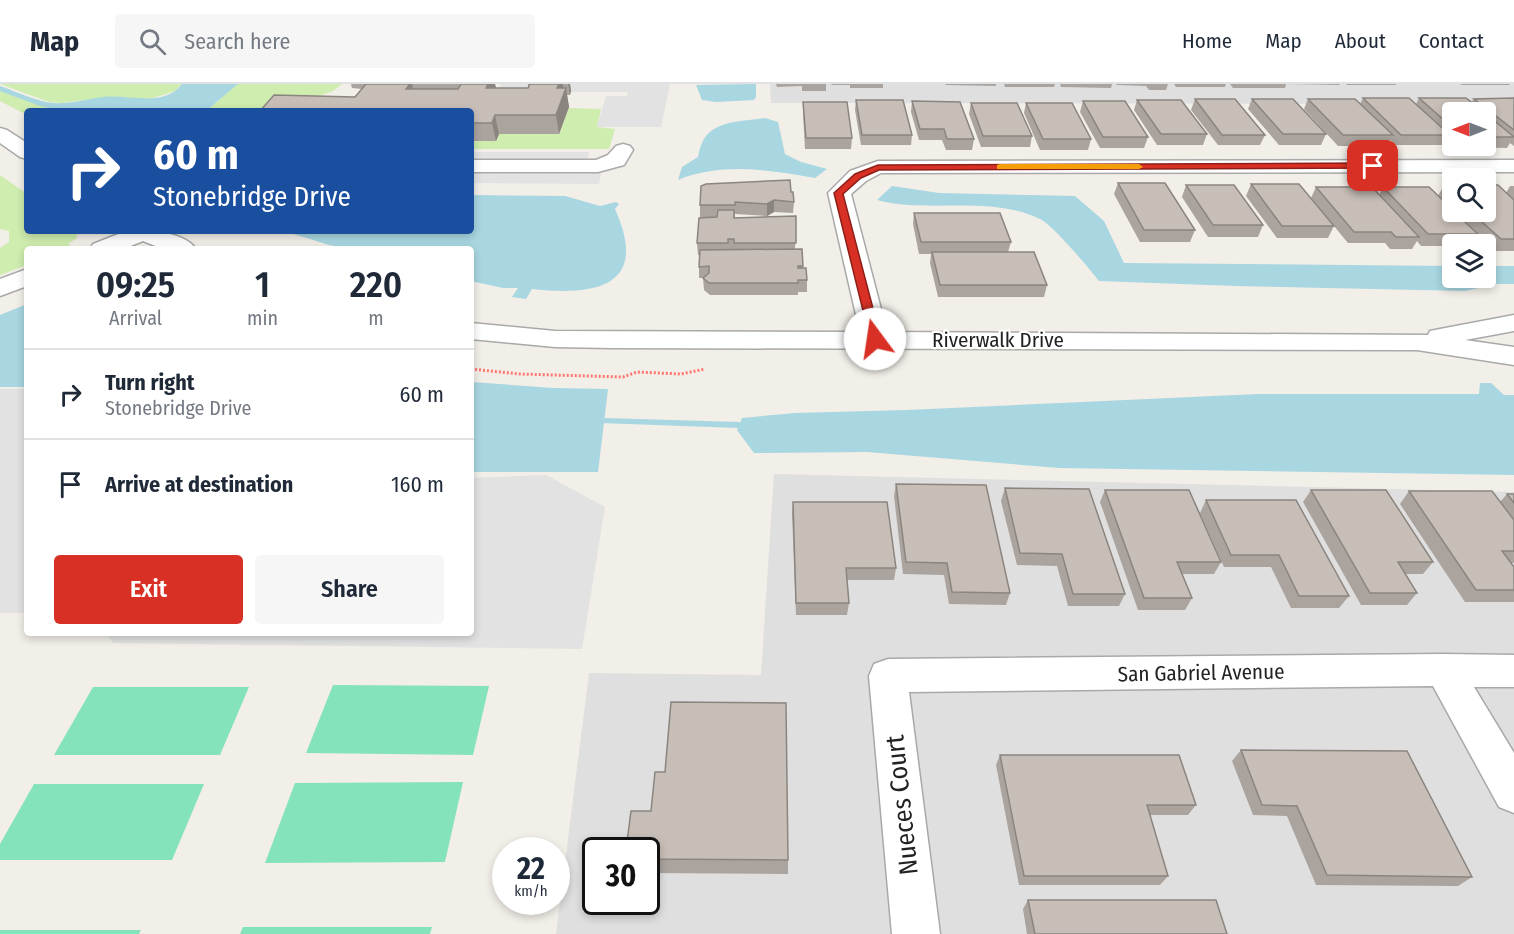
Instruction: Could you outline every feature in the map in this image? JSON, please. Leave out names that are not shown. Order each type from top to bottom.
[{"type":"street","points":[[0,134],[24,151]]},
{"type":"street","points":[[474,166],[598,166],[616,160],[623,150]]},
{"type":"street","points":[[875,339],[839,193],[858,176],[878,167],[1514,166]]},
{"type":"street","points":[[109,246],[136,234]]},
{"type":"street","points":[[146,234],[176,246]]},
{"type":"street","points":[[0,288],[24,279]]},
{"type":"street","name":"Riverwalk Drive","points":[[1417,342],[1514,323]]},
{"type":"street","name":"Riverwalk Drive","points":[[474,331],[555,339],[1417,342],[1514,356]]},
{"type":"street","points":[[1444,670],[1514,793]]},
{"type":"street","name":"San Gabriel Avenue","points":[[888,676],[1514,671]]},
{"type":"street","name":"Nueces Court","points":[[888,676],[916,934]]},
{"type":"shaded area","points":[[501,84],[670,84],[661,127],[597,127],[606,96],[627,96],[628,92],[497,92]]},
{"type":"shaded area","points":[[770,84],[1514,84],[1514,104],[1496,104],[1496,102],[1442,102],[1442,104],[771,103]]},
{"type":"shaded area","points":[[474,152],[589,152],[587,160],[593,161],[601,174],[599,184],[474,183]]},
{"type":"shaded area","points":[[0,389],[24,389],[24,613],[0,613]]},
{"type":"shaded area","points":[[774,474],[1514,492],[1514,934],[556,934],[558,915],[570,915],[568,837],[589,673],[761,675]]},
{"type":"shaded area","points":[[546,475],[605,507],[582,649],[113,643],[107,636],[474,636],[474,478]]},
{"type":"green space","points":[[0,84],[182,84],[175,91],[150,99],[106,97],[62,103],[49,102]]},
{"type":"green space","points":[[238,84],[342,84],[333,91],[287,108],[210,108]]},
{"type":"green space","points":[[0,91],[50,108],[24,108],[24,113],[0,101]]},
{"type":"green space","points":[[569,108],[601,109],[597,127],[615,129],[609,149],[474,149],[475,141],[499,134],[559,134]]},
{"type":"green space","points":[[0,175],[24,192],[24,234],[77,234],[77,238],[68,244],[70,246],[24,246],[24,266],[0,275],[0,248],[9,242],[9,231],[0,229]]},
{"type":"green space","points":[[333,685],[489,686],[473,755],[306,753]]},
{"type":"green space","points":[[93,687],[249,687],[220,755],[54,755]]},
{"type":"green space","points":[[463,782],[445,862],[265,863],[295,783]]},
{"type":"green space","points":[[34,784],[204,784],[172,860],[0,860],[0,844]]},
{"type":"green space","points":[[243,927],[432,927],[430,934],[240,934]]},
{"type":"green space","points":[[0,930],[141,930],[139,934],[0,934]]},
{"type":"water","points":[[182,84],[238,84],[210,108],[50,108],[0,91],[0,86],[53,103],[103,97],[156,98],[175,91]]},
{"type":"water","points":[[756,84],[754,100],[716,102],[702,100],[696,85]]},
{"type":"water","points":[[765,118],[778,122],[785,154],[801,162],[827,169],[815,178],[763,170],[729,169],[695,174],[678,180],[682,167],[698,157],[706,135],[713,130],[729,123]]},
{"type":"water","points":[[892,186],[939,193],[1075,196],[1104,221],[1124,263],[1442,266],[1442,288],[1478,288],[1465,291],[1099,281],[1047,224],[1022,212],[981,206],[897,204],[877,200]]},
{"type":"water","points":[[474,195],[565,196],[600,206],[616,202],[619,204],[615,209],[624,235],[626,255],[621,270],[611,281],[596,287],[577,290],[532,289],[526,299],[512,297],[518,288],[503,288],[474,282],[474,246],[329,245],[294,234],[474,234]]},
{"type":"water","points":[[1496,266],[1514,266],[1514,284],[1496,284]]},
{"type":"water","points":[[24,305],[24,387],[0,387],[0,315]]},
{"type":"water","points":[[474,382],[608,389],[598,472],[474,472]]},
{"type":"water","points":[[1480,383],[1491,383],[1504,395],[1514,395],[1514,475],[1059,468],[867,452],[754,453],[737,430],[742,418],[795,413],[1258,394],[1479,394]]},
{"type":"building","points":[[366,84],[410,84],[406,89],[458,89],[461,84],[488,84],[486,88],[528,88],[530,84],[559,84],[557,88],[566,88],[556,115],[495,115],[492,123],[474,123],[474,108],[263,108],[274,95],[355,97]]},
{"type":"building","points":[[1363,98],[1409,98],[1442,128],[1442,135],[1401,135]]},
{"type":"building","points":[[1419,98],[1466,98],[1471,102],[1442,102],[1442,118]]},
{"type":"building","points":[[1514,98],[1514,130],[1496,116],[1496,102],[1478,102],[1474,99]]},
{"type":"building","points":[[1195,99],[1235,99],[1265,135],[1222,135]]},
{"type":"building","points":[[1252,99],[1293,99],[1326,134],[1283,134]]},
{"type":"building","points":[[1308,99],[1355,99],[1393,135],[1343,135]]},
{"type":"building","points":[[856,100],[903,100],[912,135],[862,135]]},
{"type":"building","points":[[1137,100],[1181,100],[1207,134],[1161,134]]},
{"type":"building","points":[[912,101],[960,102],[974,139],[947,139],[944,129],[920,129]]},
{"type":"building","points":[[1083,101],[1125,101],[1148,137],[1103,137]]},
{"type":"building","points":[[803,102],[847,102],[852,138],[806,138]]},
{"type":"building","points":[[971,103],[1017,103],[1032,136],[983,136]]},
{"type":"building","points":[[1026,103],[1072,103],[1091,139],[1043,139]]},
{"type":"building","points":[[1496,122],[1514,137],[1496,137]]},
{"type":"building","points":[[790,180],[794,202],[774,200],[767,204],[735,202],[735,205],[700,205],[701,186],[706,184]]},
{"type":"building","points":[[1118,183],[1165,183],[1195,230],[1144,230]]},
{"type":"building","points":[[1251,184],[1299,184],[1334,226],[1282,226]]},
{"type":"building","points":[[1186,185],[1234,185],[1263,225],[1213,225]]},
{"type":"building","points":[[1496,185],[1498,185],[1514,200],[1514,239],[1501,239],[1482,222],[1496,222]]},
{"type":"building","points":[[1316,187],[1372,187],[1419,237],[1396,237],[1391,232],[1354,232]]},
{"type":"building","points":[[1383,187],[1429,187],[1442,199],[1442,222],[1465,222],[1478,234],[1428,234]]},
{"type":"building","points":[[718,210],[734,210],[734,218],[796,216],[796,243],[734,243],[734,239],[728,239],[728,243],[697,243],[699,218],[717,217]]},
{"type":"building","points":[[914,213],[1000,213],[1011,242],[921,242]]},
{"type":"building","points":[[802,249],[803,266],[798,266],[798,268],[806,268],[807,280],[798,280],[798,283],[709,283],[703,278],[709,273],[709,266],[699,267],[700,250]]},
{"type":"building","points":[[932,252],[1034,252],[1047,285],[940,285]]},
{"type":"building","points":[[896,484],[986,485],[1010,593],[952,592],[947,563],[906,562]]},
{"type":"building","points":[[1005,488],[1089,489],[1125,594],[1073,594],[1062,554],[1020,553]]},
{"type":"building","points":[[1105,490],[1189,490],[1221,562],[1177,562],[1192,598],[1144,598]]},
{"type":"building","points":[[1311,490],[1386,490],[1433,562],[1398,562],[1417,593],[1370,593]]},
{"type":"building","points":[[1409,491],[1492,491],[1514,520],[1514,551],[1502,551],[1514,567],[1514,590],[1476,590]]},
{"type":"building","points":[[1507,494],[1514,494],[1514,503]]},
{"type":"building","points":[[1206,500],[1296,500],[1349,596],[1299,596],[1279,555],[1231,555]]},
{"type":"building","points":[[793,502],[887,502],[896,568],[846,568],[849,603],[796,603]]},
{"type":"building","points":[[671,702],[786,703],[788,860],[660,859],[660,837],[628,837],[631,811],[651,811],[655,772],[665,772]]},
{"type":"building","points":[[1241,750],[1407,751],[1472,877],[1327,875],[1297,806],[1262,805]]},
{"type":"building","points":[[1000,755],[1179,755],[1196,805],[1147,805],[1168,876],[1024,876]]},
{"type":"building","points":[[1028,900],[1216,900],[1227,934],[1035,934]]},
{"type":"waterway","points":[[604,421],[739,425]]},
{"type":"slow traffic","points":[[1000,167],[1139,167]]},
{"type":"route","points":[[875,339],[839,193],[858,176],[878,167],[1373,166]]}]
